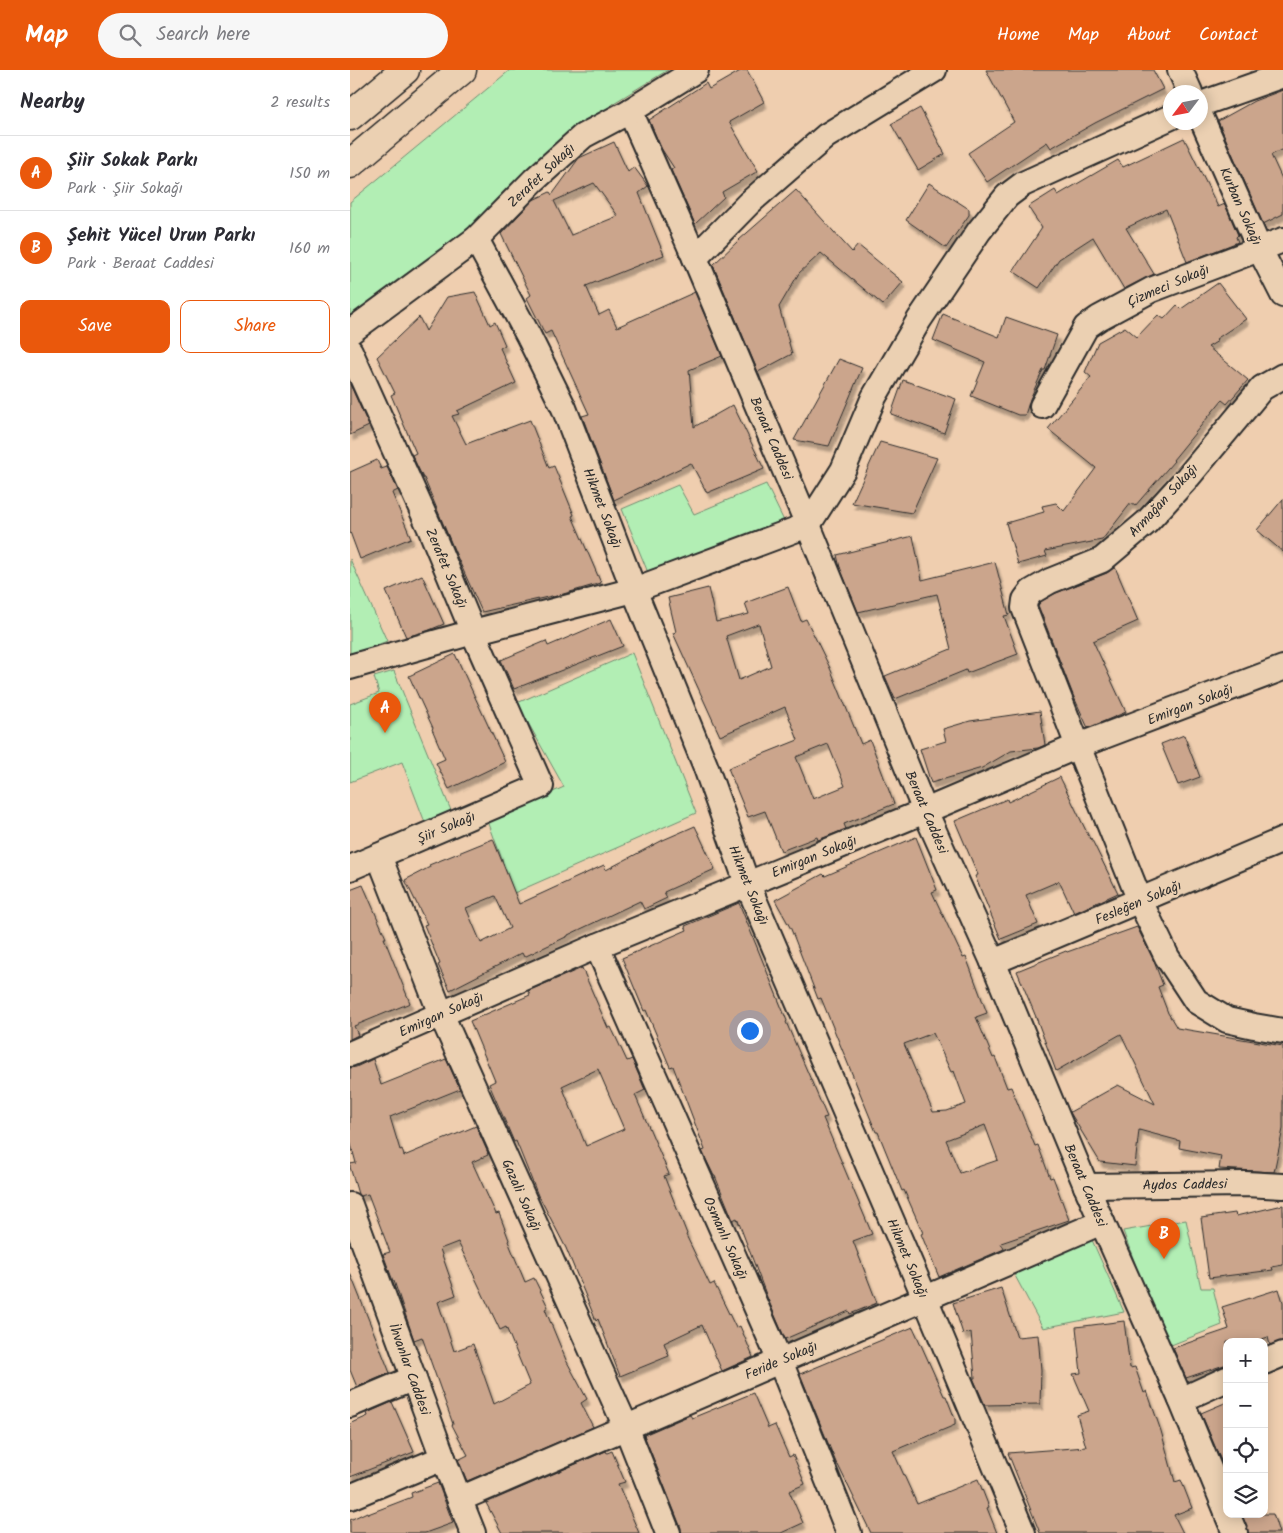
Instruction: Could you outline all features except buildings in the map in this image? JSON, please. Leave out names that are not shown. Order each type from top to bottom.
[{"type":"highway","points":[[350,116],[405,70]]},
{"type":"highway","points":[[350,164],[462,70]]},
{"type":"street","name":"Zerafet Sokağı","points":[[350,332],[476,239],[534,180],[583,136],[630,111],[696,70]]},
{"type":"street","points":[[695,258],[748,204],[826,136],[934,70]]},
{"type":"street","points":[[1180,70],[1187,85]]},
{"type":"street","points":[[1208,101],[1283,74]]},
{"type":"street","name":"Beraat Caddesi","points":[[630,111],[695,258],[808,525],[925,811],[993,962],[1086,1186],[1181,1400],[1223,1503]]},
{"type":"street","points":[[350,667],[473,632],[634,590],[808,525],[843,470],[874,397],[919,320],[980,231],[1007,196],[1023,184],[1163,120]]},
{"type":"street","name":"Kurban Sokağı","points":[[1206,130],[1283,295]]},
{"type":"street","name":"Hikmet Sokağı","points":[[476,239],[528,335],[564,408],[634,590],[705,765],[747,884],[925,1298],[1023,1533]]},
{"type":"street","name":"Çizmeci Sokağı","points":[[1042,406],[1086,327],[1099,318],[1151,290],[1283,240]]},
{"type":"street","name":"Zerafet Sokağı","points":[[350,350],[429,526],[473,632],[541,786]]},
{"type":"street","name":"Armağan Sokağı","points":[[1078,746],[1024,608],[1025,600],[1031,592],[1050,581],[1102,560],[1147,522],[1188,477],[1262,388],[1283,376]]},
{"type":"street","name":"Emirgan Sokağı","points":[[350,1054],[597,946],[1078,746],[1283,668]]},
{"type":"street","points":[[1078,746],[1140,901],[1167,957],[1196,1001],[1227,1020],[1283,1031]]},
{"type":"street","name":"Şiir Sokağı","points":[[350,868],[541,786]]},
{"type":"street","name":"Fesleğen Sokağı","points":[[993,962],[1283,840]]},
{"type":"street","name":"Gazali Sokağı","points":[[379,856],[441,1014],[626,1427],[668,1533]]},
{"type":"street","name":"Osmanlı Sokağı","points":[[597,946],[780,1361],[849,1533]]},
{"type":"street","name":"Aydos Caddesi","points":[[1086,1186],[1245,1184],[1283,1186]]},
{"type":"street","name":"İhvanlar Caddesi","points":[[350,1205],[354,1231],[474,1533]]},
{"type":"street","name":"Feride Sokağı","points":[[460,1499],[1102,1222]]},
{"type":"street","points":[[1268,1360],[1283,1354]]},
{"type":"street","points":[[350,1405],[414,1378]]},
{"type":"street","points":[[1181,1400],[1223,1381]]},
{"type":"street","points":[[350,1497],[443,1458]]},
{"type":"street","name":"Beraat Caddesi","points":[[1229,1518],[1235,1533]]},
{"type":"green space","points":[[510,70],[668,70],[612,104],[511,199],[350,320],[350,202]]},
{"type":"green space","points":[[766,484],[785,523],[649,575],[622,509],[678,485],[694,514]]},
{"type":"green space","points":[[350,559],[387,641],[350,656]]},
{"type":"green space","points":[[632,653],[696,813],[514,893],[488,821],[564,787],[517,703]]},
{"type":"green space","points":[[394,671],[452,813],[426,825],[402,762],[350,782],[350,704],[379,693],[374,677]]},
{"type":"green space","points":[[1186,1220],[1201,1288],[1213,1288],[1222,1325],[1166,1347],[1123,1231]]},
{"type":"green space","points":[[1092,1240],[1124,1312],[1043,1328],[1013,1272]]},
{"type":"place","name":"Şiir Sokak Parkı","points":[[385,733]]},
{"type":"place","name":"Şehit Yücel Urun Parkı","points":[[1164,1259]]}]
